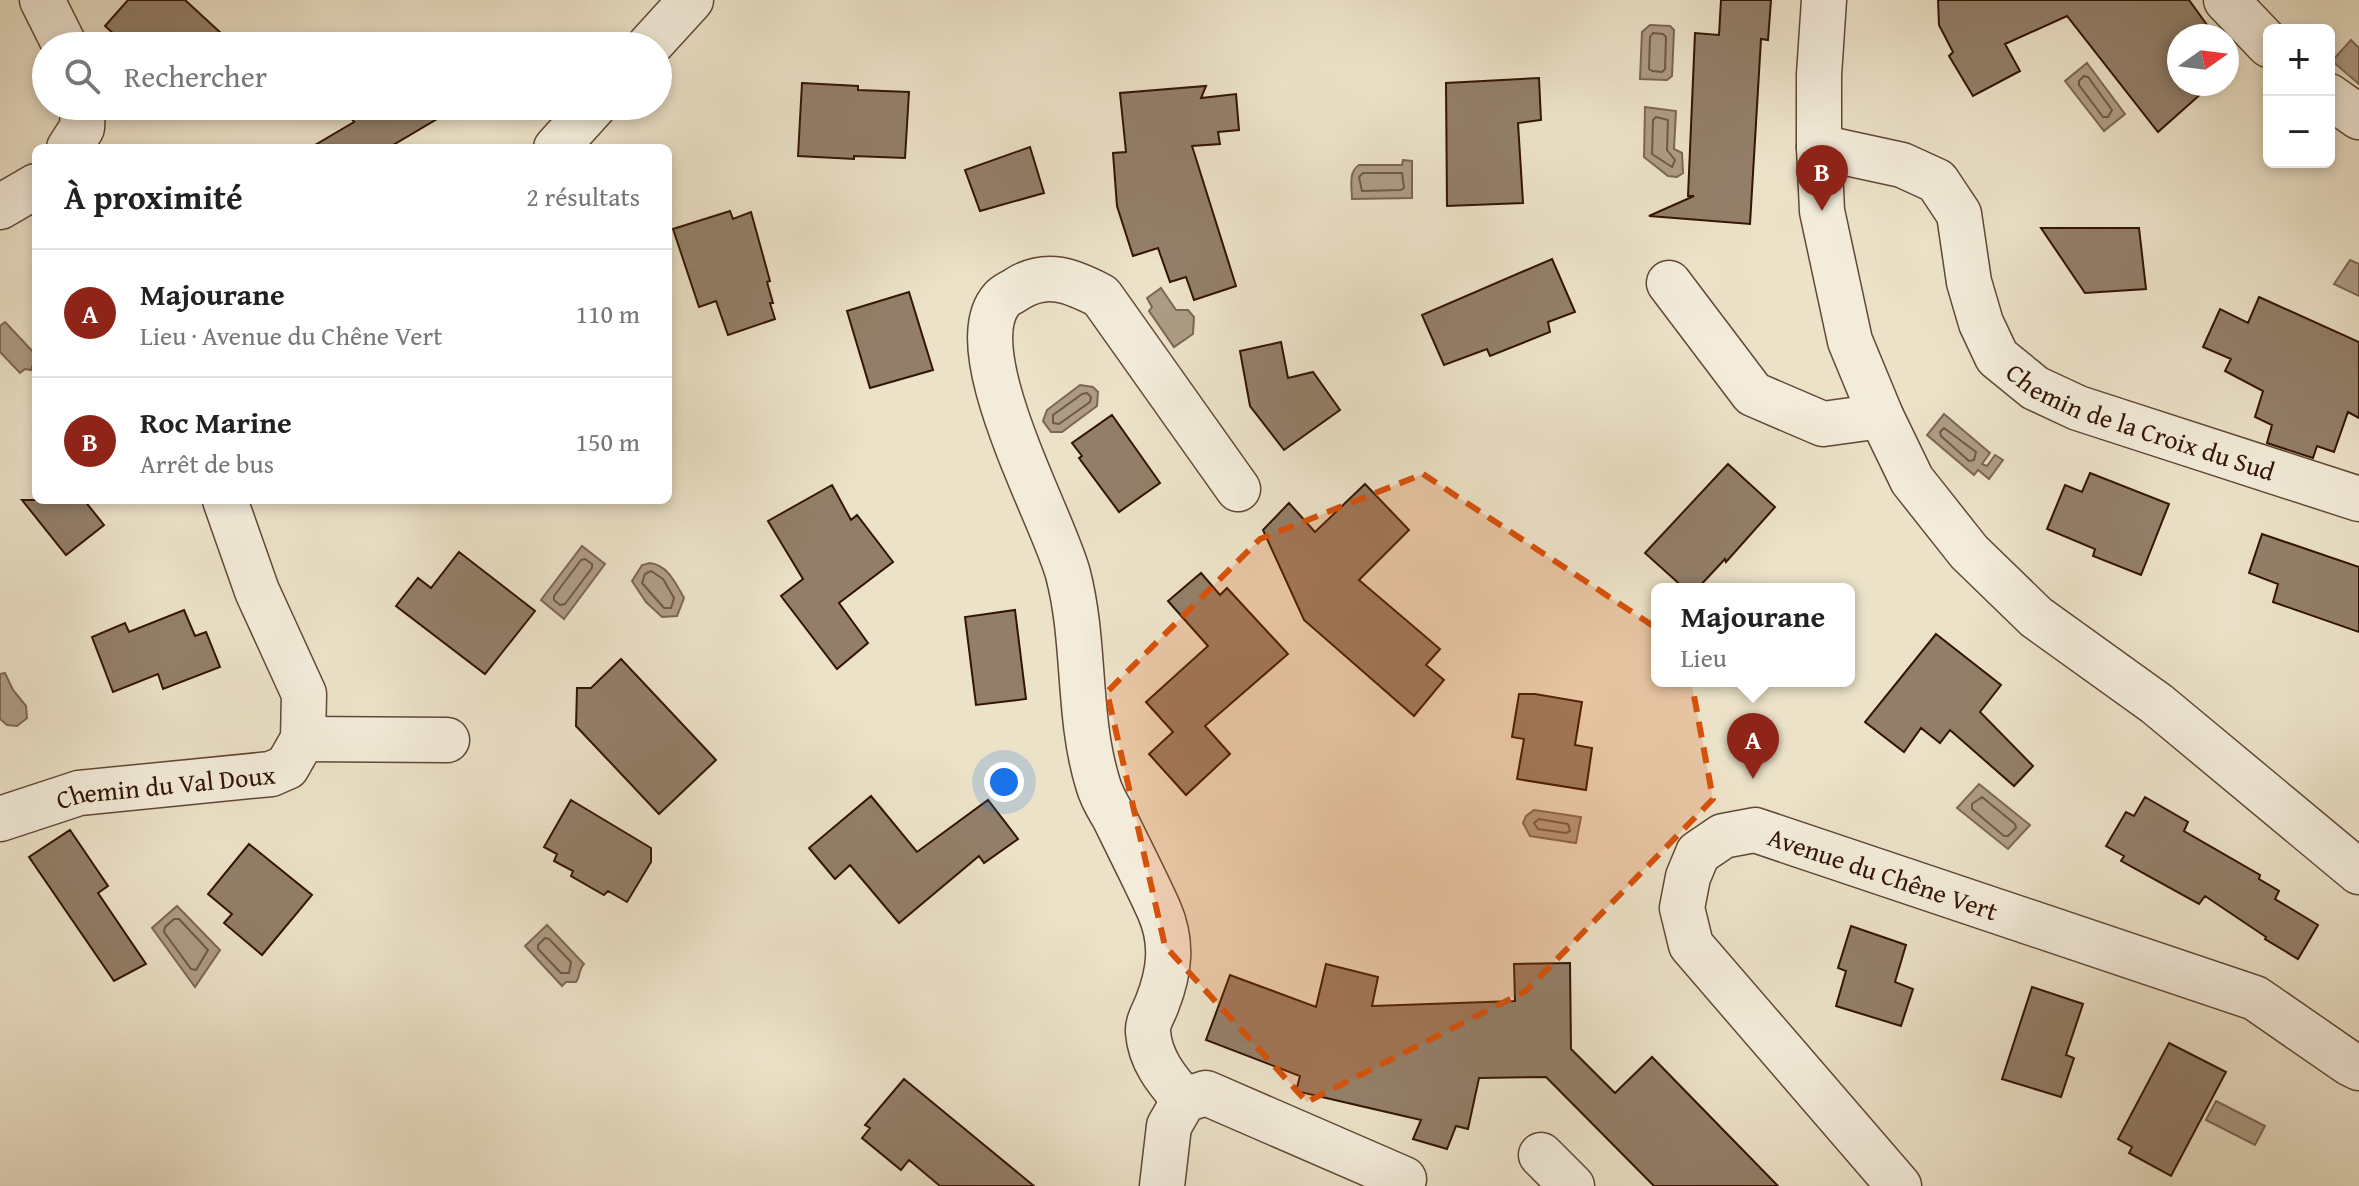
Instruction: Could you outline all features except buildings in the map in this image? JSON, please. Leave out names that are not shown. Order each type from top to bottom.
[{"type":"street","points":[[42,0],[58,32]]},
{"type":"street","points":[[662,32],[691,0]]},
{"type":"street","points":[[1824,0],[1819,147],[1822,211],[1850,341],[1912,480],[1969,552],[2036,617],[2157,704],[2359,872]]},
{"type":"street","points":[[2226,0],[2263,39]]},
{"type":"street","points":[[2335,100],[2359,117]]},
{"type":"street","points":[[72,144],[82,128],[82,120]]},
{"type":"street","points":[[560,144],[581,120]]},
{"type":"street","name":"Chemin de la Croix du Sud","points":[[1819,147],[1902,165],[1937,181],[1959,214],[1969,282],[1981,323],[1997,357],[2035,388],[2078,408],[2359,499]]},
{"type":"street","points":[[0,207],[32,188]]},
{"type":"street","points":[[1184,1100],[1154,1059],[1147,1029],[1166,981],[1170,946],[1160,912],[1098,786],[1089,743],[1068,574],[1013,439],[994,373],[990,326],[1001,299],[1025,284],[1048,277],[1075,282],[1101,296],[1238,489]]},
{"type":"street","points":[[1669,283],[1753,394],[1823,424],[1881,416]]},
{"type":"street","name":"Chemin du Val Doux","points":[[0,819],[79,793],[271,774],[287,767],[303,739],[304,694],[257,591],[226,504]]},
{"type":"street","points":[[303,739],[447,740]]},
{"type":"street","name":"Avenue du Chêne Vert","points":[[1899,1186],[1691,945],[1682,908],[1688,877],[1698,853],[1723,836],[1755,830],[2255,998],[2359,1068]]},
{"type":"street","points":[[1162,1186],[1169,1126],[1184,1100],[1206,1093],[1404,1179]]},
{"type":"street","points":[[1541,1155],[1572,1186]]},
{"type":"highlighted area","points":[[1423,474],[1685,647],[1713,799],[1526,991],[1307,1102],[1165,946],[1107,692],[1260,539]]},
{"type":"water","points":[[1650,25],[1670,26],[1674,30],[1672,76],[1667,80],[1640,79],[1642,32]]},
{"type":"water","points":[[2351,40],[2359,48],[2359,84],[2335,64],[2335,58]]},
{"type":"water","points":[[2087,63],[2125,114],[2104,131],[2065,81]]},
{"type":"water","points":[[1645,107],[1676,111],[1674,149],[1682,153],[1683,173],[1677,177],[1668,176],[1644,157]]},
{"type":"water","points":[[1403,160],[1412,161],[1412,198],[1352,199],[1352,176],[1359,165],[1402,165]]},
{"type":"water","points":[[2350,260],[2359,264],[2359,296],[2334,284]]},
{"type":"water","points":[[1161,288],[1176,310],[1188,310],[1194,317],[1193,334],[1174,347],[1149,311],[1152,307],[1147,298]]},
{"type":"water","points":[[5,322],[32,351],[31,370],[25,369],[20,373],[0,352],[0,326]]},
{"type":"water","points":[[1080,385],[1093,387],[1098,392],[1097,406],[1062,432],[1051,432],[1043,421],[1047,410]]},
{"type":"water","points":[[1944,414],[1990,453],[1982,464],[1987,466],[1995,455],[2003,460],[1989,479],[1978,470],[1974,475],[1927,435]]},
{"type":"water","points":[[582,546],[605,564],[564,619],[541,600]]},
{"type":"water","points":[[650,563],[667,571],[684,598],[677,616],[662,617],[646,602],[632,581],[642,565]]},
{"type":"water","points":[[5,673],[26,706],[27,718],[17,726],[7,725],[0,719],[0,674]]},
{"type":"water","points":[[1979,784],[2030,825],[2008,849],[1957,808]]},
{"type":"water","points":[[1534,810],[1581,817],[1576,843],[1530,836],[1523,823]]},
{"type":"water","points":[[177,906],[220,950],[195,987],[152,928]]},
{"type":"water","points":[[547,925],[584,964],[576,982],[566,982],[562,986],[525,946]]},
{"type":"water","points":[[2216,1101],[2265,1126],[2255,1145],[2206,1120]]},
{"type":"place","name":"Roc Marine","points":[[1822,211]]},
{"type":"place","name":"Majourane","points":[[1753,779]]}]
